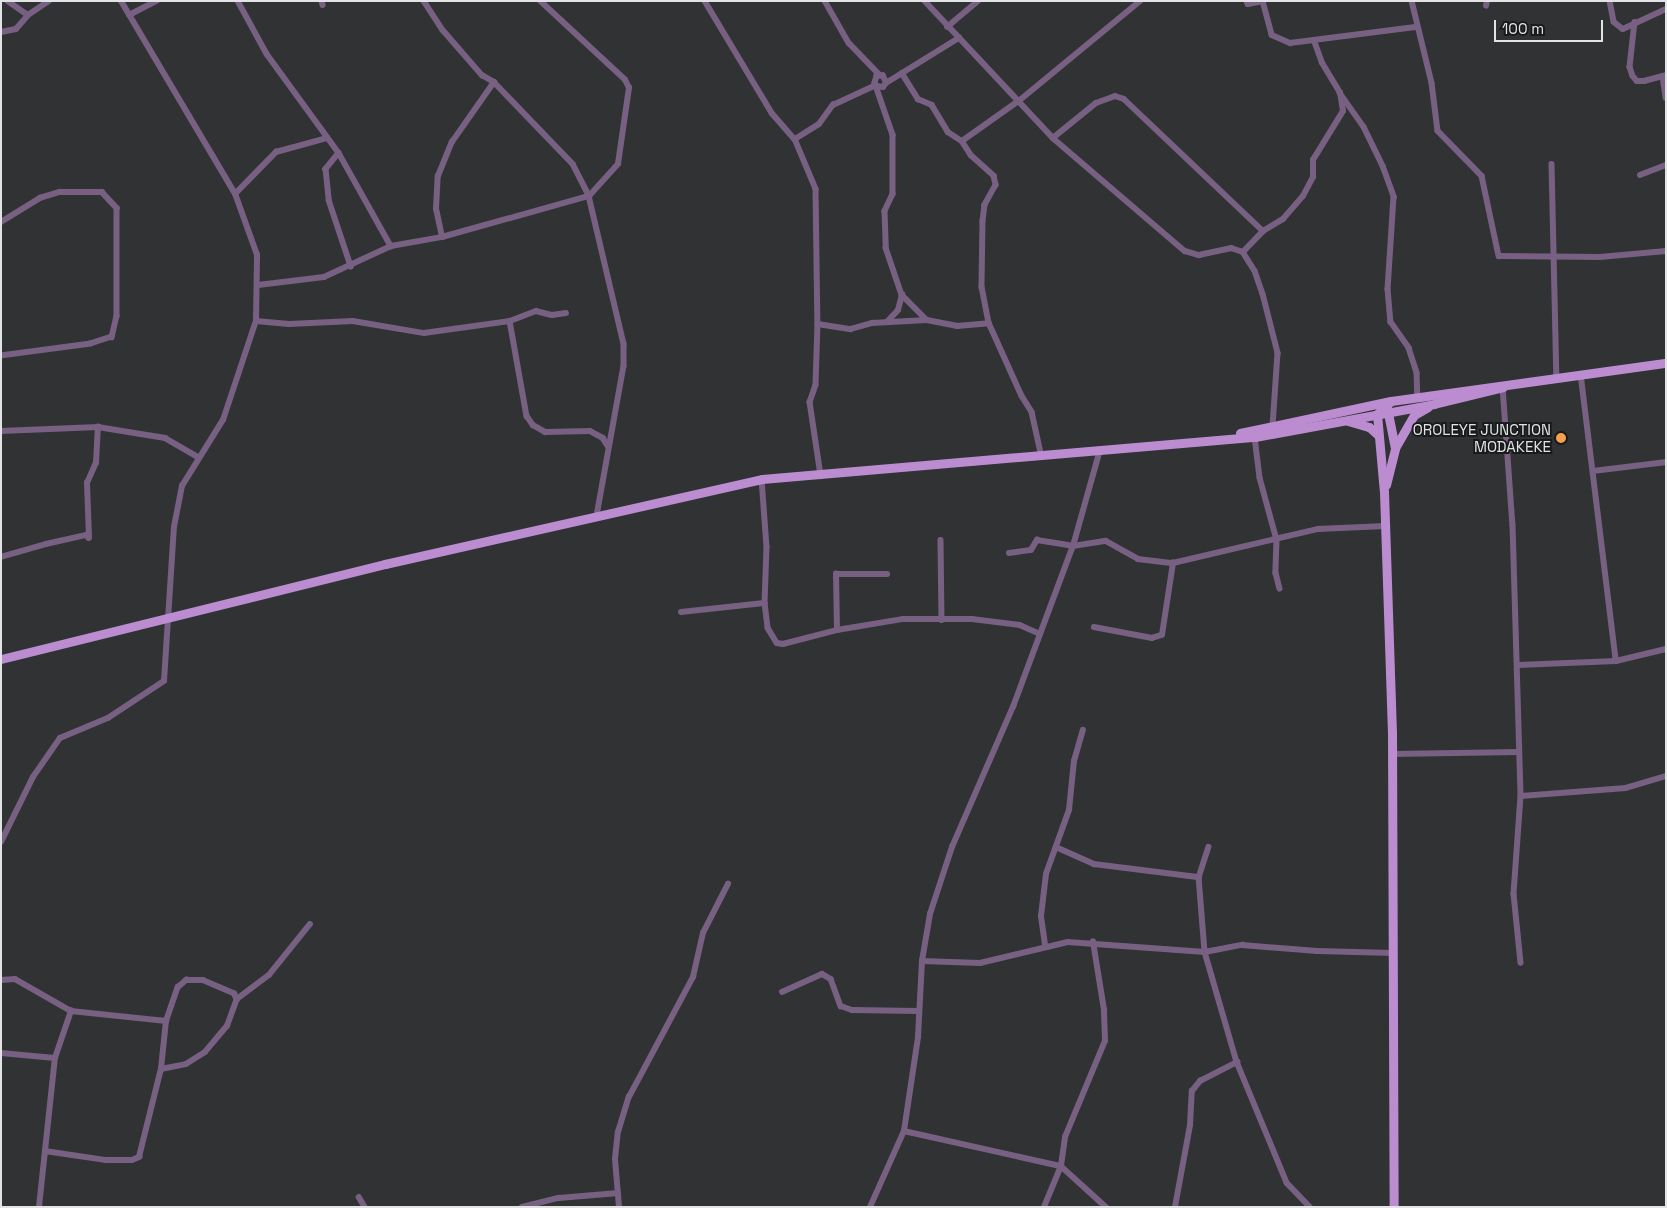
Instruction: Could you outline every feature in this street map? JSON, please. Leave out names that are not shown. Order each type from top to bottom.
[{"type":"main road","points":[[1,659],[167,616],[762,479],[821,476],[1041,453],[1100,450],[1220,438],[1256,437],[1377,414],[1385,405],[1434,404],[1503,387],[1666,363]]},
{"type":"main road","points":[[1220,438],[1418,397],[1489,386],[1503,387]]},
{"type":"main road","points":[[1384,492],[1395,448],[1414,415],[1434,404]]},
{"type":"main road","points":[[1385,405],[1395,448]]},
{"type":"main road","points":[[1377,414],[1384,492],[1392,754],[1394,1207]]},
{"type":"main road","points":[[1333,421],[1356,421],[1378,435]]},
{"type":"street","points":[[8,1],[28,15]]},
{"type":"street","points":[[1,32],[16,29],[28,15],[49,1]]},
{"type":"street","points":[[1,842],[38,769],[60,738],[108,718],[164,681],[174,527],[182,486],[223,420],[256,321],[257,256],[235,194],[121,1]]},
{"type":"street","points":[[129,15],[157,1]]},
{"type":"street","points":[[238,1],[267,54],[339,153],[392,246]]},
{"type":"street","points":[[424,1],[443,30],[482,75],[494,82],[573,164],[589,196],[624,344],[624,366],[608,446],[597,516]]},
{"type":"street","points":[[258,285],[324,277],[392,246],[442,237],[589,196],[618,164],[629,88],[625,80],[540,1]]},
{"type":"street","points":[[704,1],[772,113],[795,139],[816,189],[818,324],[816,385],[810,402],[821,476]]},
{"type":"street","points":[[825,1],[849,43],[867,61],[879,83],[893,135],[893,194],[885,211],[886,248],[902,295],[927,320]]},
{"type":"street","points":[[925,1],[947,27],[1020,100],[1054,138],[1185,251],[1199,255],[1231,248],[1243,252],[1255,271],[1263,294],[1278,354],[1273,426]]},
{"type":"street","points":[[947,27],[978,1]]},
{"type":"street","points":[[1248,1],[1248,4],[1263,1],[1272,35],[1290,42],[1314,41],[1415,27]]},
{"type":"street","points":[[1412,1],[1415,27],[1424,45],[1438,116],[1438,131],[1482,176],[1499,256],[1555,258],[1644,255],[1663,249],[1666,251]]},
{"type":"street","points":[[1610,1],[1617,26],[1623,29],[1666,9]]},
{"type":"street","points":[[962,140],[971,138],[1020,100],[1137,2]]},
{"type":"street","points":[[1636,22],[1630,67],[1633,76],[1638,81],[1664,76],[1666,98]]},
{"type":"street","points":[[795,139],[820,124],[833,105],[902,73],[959,38]]},
{"type":"street","points":[[1314,41],[1322,64],[1364,127],[1383,166],[1394,197],[1388,289],[1391,322],[1409,348],[1417,373],[1418,397]]},
{"type":"street","points":[[902,73],[918,99],[932,105],[948,132],[962,140],[971,155],[994,176],[996,185],[984,205],[982,287],[989,322],[1022,396],[1032,412],[1041,453]]},
{"type":"street","points":[[442,237],[436,209],[438,176],[452,142],[494,82]]},
{"type":"street","points":[[1243,252],[1263,231],[1283,219],[1303,196],[1313,177],[1313,160],[1342,111],[1340,93]]},
{"type":"street","points":[[1054,138],[1096,103],[1115,96],[1124,99],[1263,231]]},
{"type":"street","points":[[235,194],[276,152],[327,138]]},
{"type":"street","points":[[339,153],[326,169],[328,200],[351,266]]},
{"type":"street","points":[[1552,164],[1557,378]]},
{"type":"street","points":[[1640,175],[1666,165]]},
{"type":"street","points":[[1,222],[40,198],[60,192],[102,192],[115,202],[117,208],[117,316],[112,337],[91,344],[1,356]]},
{"type":"street","points":[[887,322],[898,310],[902,295]]},
{"type":"street","points":[[256,321],[289,324],[353,321],[424,333],[510,322],[536,311],[552,315],[566,313]]},
{"type":"street","points":[[818,324],[851,329],[887,322],[927,320],[957,326],[989,322]]},
{"type":"street","points":[[510,322],[527,416],[533,425],[545,432],[590,431],[603,438],[608,446]]},
{"type":"street","points":[[1581,374],[1616,662]]},
{"type":"street","points":[[1503,387],[1513,525],[1521,796],[1514,894],[1520,963]]},
{"type":"street","points":[[1,431],[98,427],[165,438],[199,458]]},
{"type":"street","points":[[1,557],[86,535],[89,538],[87,483],[96,463],[98,427]]},
{"type":"street","points":[[1256,437],[1260,478],[1277,540],[1276,573],[1280,589]]},
{"type":"street","points":[[870,1207],[904,1132],[919,1011],[922,961],[930,914],[952,848],[1013,707],[1073,546],[1100,450]]},
{"type":"street","points":[[1593,470],[1666,462]]},
{"type":"street","points":[[762,479],[767,547],[765,603],[768,628],[776,643],[783,644],[837,630],[883,621],[972,619],[1020,625],[1040,634]]},
{"type":"street","points":[[1009,552],[1030,550],[1037,540],[1073,546],[1106,541],[1138,559],[1173,563],[1233,546],[1277,540],[1318,529],[1385,526]]},
{"type":"street","points":[[941,540],[942,620]]},
{"type":"street","points":[[1094,627],[1152,638],[1162,635],[1173,563]]},
{"type":"street","points":[[837,630],[836,574],[887,574]]},
{"type":"street","points":[[681,612],[765,603]]},
{"type":"street","points":[[1517,665],[1616,662],[1666,649]]},
{"type":"street","points":[[1045,945],[1041,916],[1046,874],[1069,810],[1074,761],[1082,730]]},
{"type":"street","points":[[1392,754],[1519,752]]},
{"type":"street","points":[[1521,796],[1626,788],[1666,776]]},
{"type":"street","points":[[1056,846],[1094,864],[1199,877]]},
{"type":"street","points":[[1209,847],[1199,877],[1205,952],[1237,1062],[1287,1183],[1310,1207]]},
{"type":"street","points":[[619,1207],[617,1141],[628,1096],[693,977],[703,933],[728,884]]},
{"type":"street","points":[[161,1069],[186,1064],[205,1052],[227,1026],[237,999],[269,976],[310,924]]},
{"type":"street","points":[[922,961],[980,963],[1045,945],[1093,942],[1205,952],[1242,945],[1317,951],[1394,953]]},
{"type":"street","points":[[1044,1207],[1061,1166],[1065,1137],[1105,1041],[1104,1010],[1093,942]]},
{"type":"street","points":[[782,992],[822,974],[831,979],[841,1006],[852,1010],[919,1011]]},
{"type":"street","points":[[1,980],[15,979],[71,1011],[166,1021]]},
{"type":"street","points":[[45,1151],[106,1160],[132,1160],[138,1156],[161,1069],[166,1021],[178,987],[186,980],[203,980],[234,993],[237,999]]},
{"type":"street","points":[[39,1207],[55,1058],[71,1011]]},
{"type":"street","points":[[1,1053],[55,1058]]},
{"type":"street","points":[[1175,1207],[1190,1125],[1192,1091],[1200,1081],[1237,1062]]},
{"type":"street","points":[[904,1132],[1061,1166],[1106,1207]]},
{"type":"street","points":[[522,1207],[559,1198],[618,1192]]},
{"type":"street","points":[[359,1197],[364,1207]]},
{"type":"place","name":"OROLEYE JUNCTION MODAKEKE","points":[[1561,438]]}]
